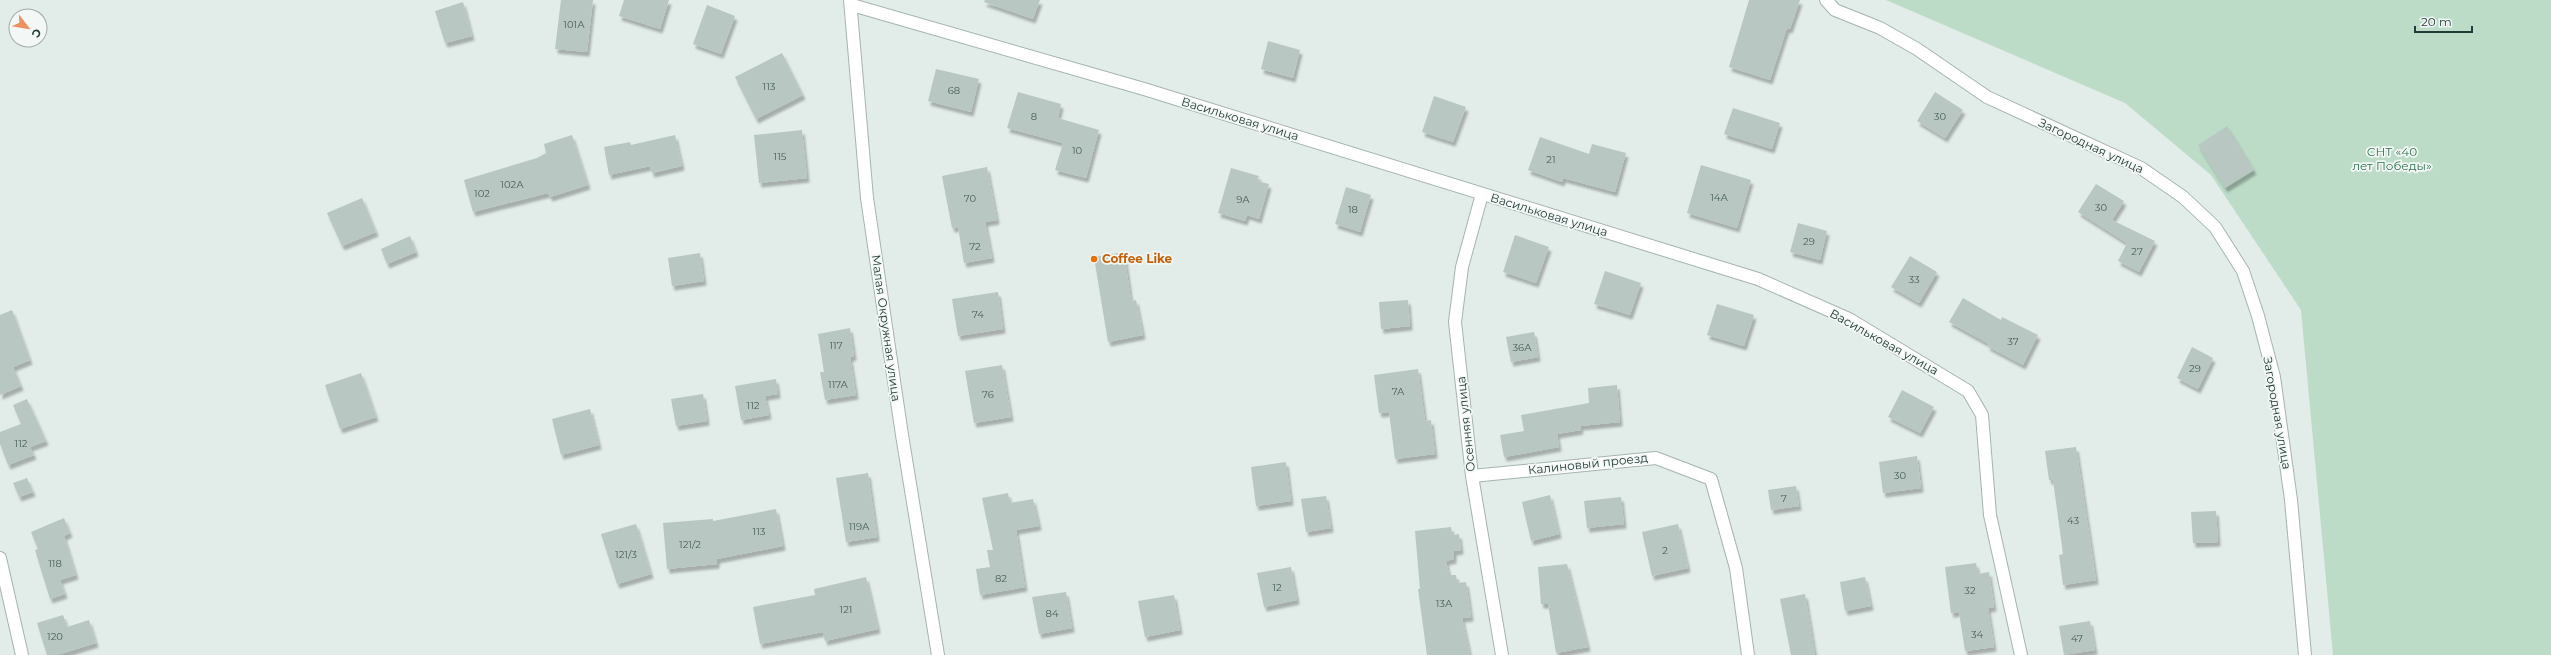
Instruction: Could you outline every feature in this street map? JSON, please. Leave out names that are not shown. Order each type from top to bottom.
[{"type":"street","name":"Загородная улица","points":[[1826,0],[1835,10],[1880,28],[1918,49],[1987,97],[2141,168],[2183,197],[2215,227],[2243,271],[2258,316],[2274,377],[2291,500],[2305,655]]},
{"type":"street","name":"Васильковая улица","points":[[851,2],[1144,89],[1758,279],[1848,319],[1968,391],[1982,415],[1990,515],[2021,655]]},
{"type":"street","name":"Малая Окружная улица","points":[[851,2],[868,198],[902,435],[938,655]]},
{"type":"street","name":"Осенняя улица","points":[[1482,194],[1462,267],[1455,322],[1472,476],[1502,655]]},
{"type":"street","name":"Калиновый проезд","points":[[1472,476],[1656,458],[1711,479],[1736,568],[1748,655]]},
{"type":"street","points":[[0,558],[22,655]]},
{"type":"green space","name":"СНТ «40 лет Победы»","points":[[1886,0],[2551,0],[2551,655],[2333,655],[2301,310],[2211,175],[2125,103]]},
{"type":"building","points":[[561,0],[593,0],[587,52],[555,49]]},
{"type":"building","points":[[624,0],[669,0],[660,29],[619,16]]},
{"type":"building","points":[[985,0],[1040,0],[1033,19],[984,2]]},
{"type":"building","points":[[1749,0],[1800,0],[1790,29],[1787,28],[1770,80],[1729,67]]},
{"type":"building","points":[[463,2],[472,36],[445,43],[435,11]]},
{"type":"building","points":[[707,5],[735,16],[721,54],[693,44]]},
{"type":"building","points":[[1268,41],[1300,50],[1293,78],[1261,69]]},
{"type":"building","points":[[782,53],[803,95],[756,119],[735,77]]},
{"type":"building","points":[[936,69],[979,79],[971,112],[928,101]]},
{"type":"building","points":[[1018,92],[1061,104],[1058,118],[1099,130],[1086,178],[1055,170],[1063,143],[1007,128]]},
{"type":"building","points":[[1935,92],[1963,110],[1945,138],[1917,121]]},
{"type":"building","points":[[1434,96],[1466,107],[1453,142],[1422,132]]},
{"type":"building","points":[[1733,108],[1780,123],[1772,149],[1724,134]]},
{"type":"building","points":[[2227,126],[2254,170],[2225,188],[2198,145]]},
{"type":"building","points":[[802,130],[807,178],[759,183],[754,135]]},
{"type":"building","points":[[572,135],[588,185],[550,197],[548,193],[473,212],[464,180],[537,158],[546,153],[544,144]]},
{"type":"building","points":[[675,135],[682,166],[652,173],[650,166],[609,175],[604,147],[630,142],[631,145]]},
{"type":"building","points":[[1540,137],[1589,154],[1592,144],[1626,153],[1615,192],[1563,178],[1562,182],[1528,170]]},
{"type":"building","points":[[1701,165],[1751,180],[1737,228],[1687,213]]},
{"type":"building","points":[[987,167],[997,220],[985,222],[992,258],[964,263],[958,227],[952,228],[942,176]]},
{"type":"building","points":[[1231,168],[1259,176],[1257,181],[1269,184],[1259,219],[1247,215],[1245,221],[1218,213]]},
{"type":"building","points":[[2096,184],[2124,201],[2112,220],[2155,241],[2139,272],[2118,261],[2127,243],[2078,212]]},
{"type":"building","points":[[1346,187],[1371,195],[1360,232],[1335,224]]},
{"type":"building","points":[[362,198],[376,232],[342,246],[327,213]]},
{"type":"building","points":[[1798,223],[1827,231],[1820,260],[1790,252]]},
{"type":"building","points":[[1515,235],[1549,247],[1536,283],[1503,272]]},
{"type":"building","points":[[410,236],[416,252],[387,264],[381,249]]},
{"type":"building","points":[[1124,252],[1131,301],[1136,300],[1143,335],[1108,342],[1094,257]]},
{"type":"building","points":[[700,253],[704,281],[672,286],[668,258]]},
{"type":"building","points":[[1910,256],[1937,272],[1919,303],[1891,287]]},
{"type":"building","points":[[1605,271],[1641,283],[1630,315],[1594,304]]},
{"type":"building","points":[[998,292],[1003,329],[958,336],[952,299]]},
{"type":"building","points":[[1963,298],[2001,320],[2002,317],[2038,335],[2023,365],[1987,346],[1989,344],[1949,322]]},
{"type":"building","points":[[1408,300],[1410,326],[1381,329],[1379,302]]},
{"type":"building","points":[[1717,304],[1754,315],[1744,346],[1707,335]]},
{"type":"building","points":[[12,310],[30,360],[13,367],[21,386],[0,395],[0,315]]},
{"type":"building","points":[[850,328],[854,356],[850,357],[856,395],[825,400],[820,372],[824,372],[818,334]]},
{"type":"building","points":[[1534,332],[1538,357],[1511,362],[1506,337]]},
{"type":"building","points":[[2192,347],[2213,358],[2198,389],[2177,378]]},
{"type":"building","points":[[1002,365],[1011,417],[974,423],[965,371]]},
{"type":"building","points":[[1418,369],[1425,421],[1431,420],[1435,454],[1395,459],[1389,412],[1379,413],[1374,375]]},
{"type":"building","points":[[361,373],[376,417],[340,429],[325,385]]},
{"type":"building","points":[[776,379],[778,394],[765,396],[769,415],[741,420],[735,386]]},
{"type":"building","points":[[1617,385],[1620,422],[1580,426],[1581,430],[1557,434],[1559,447],[1504,457],[1500,435],[1524,431],[1521,415],[1589,403],[1588,388]]},
{"type":"building","points":[[1902,390],[1934,407],[1920,433],[1888,417]]},
{"type":"building","points":[[703,394],[707,421],[676,426],[671,399]]},
{"type":"building","points":[[27,399],[46,441],[30,447],[34,455],[8,465],[0,444],[0,432],[21,424],[13,405]]},
{"type":"building","points":[[590,409],[599,445],[561,455],[552,419]]},
{"type":"building","points":[[2076,447],[2096,580],[2063,585],[2059,555],[2063,554],[2053,480],[2049,480],[2045,451]]},
{"type":"building","points":[[1917,456],[1921,488],[1883,493],[1879,462]]},
{"type":"building","points":[[1286,462],[1291,501],[1256,506],[1251,467]]},
{"type":"building","points":[[868,473],[877,537],[846,542],[836,478]]},
{"type":"building","points":[[27,478],[33,492],[19,497],[13,483]]},
{"type":"building","points":[[1796,486],[1799,506],[1771,510],[1768,490]]},
{"type":"building","points":[[1008,493],[1010,503],[1033,499],[1039,526],[1016,530],[1025,587],[980,595],[976,569],[990,567],[987,550],[993,550],[982,498]]},
{"type":"building","points":[[1550,495],[1559,534],[1531,541],[1522,502]]},
{"type":"building","points":[[1326,496],[1331,528],[1306,532],[1301,499]]},
{"type":"building","points":[[1621,497],[1624,524],[1587,528],[1584,501]]},
{"type":"building","points":[[776,509],[783,546],[717,559],[717,564],[667,569],[663,523],[713,519],[713,521]]},
{"type":"building","points":[[2216,511],[2218,542],[2193,543],[2191,512]]},
{"type":"building","points":[[64,518],[70,533],[64,536],[76,575],[60,580],[65,594],[50,599],[35,550],[38,549],[31,532]]},
{"type":"building","points":[[636,524],[651,574],[617,584],[601,534]]},
{"type":"building","points":[[1678,524],[1688,568],[1652,576],[1642,532]]},
{"type":"building","points":[[1451,527],[1452,535],[1459,534],[1461,550],[1454,551],[1454,559],[1446,561],[1449,575],[1456,575],[1457,583],[1466,582],[1471,617],[1462,618],[1470,655],[1427,655],[1418,589],[1420,589],[1415,531]]},
{"type":"building","points":[[1976,563],[1978,574],[1989,572],[1994,607],[1988,608],[1994,647],[1965,651],[1959,612],[1951,613],[1945,567]]},
{"type":"building","points":[[1567,564],[1588,647],[1556,653],[1548,604],[1541,604],[1538,567]]},
{"type":"building","points":[[1291,567],[1297,600],[1264,607],[1257,573]]},
{"type":"building","points":[[866,577],[878,629],[825,641],[823,632],[760,644],[753,607],[815,595],[814,589]]},
{"type":"building","points":[[1865,577],[1871,606],[1845,611],[1840,582]]},
{"type":"building","points":[[1066,592],[1072,628],[1039,634],[1032,597]]},
{"type":"building","points":[[1805,594],[1815,655],[1791,655],[1780,599]]},
{"type":"building","points":[[1174,595],[1180,630],[1145,637],[1138,601]]},
{"type":"building","points":[[63,615],[67,627],[89,620],[96,643],[57,655],[47,655],[37,623]]},
{"type":"building","points":[[2090,621],[2095,650],[2064,655],[2059,626]]},
{"type":"place","name":"Coffee Like","points":[[1094,259]]}]
